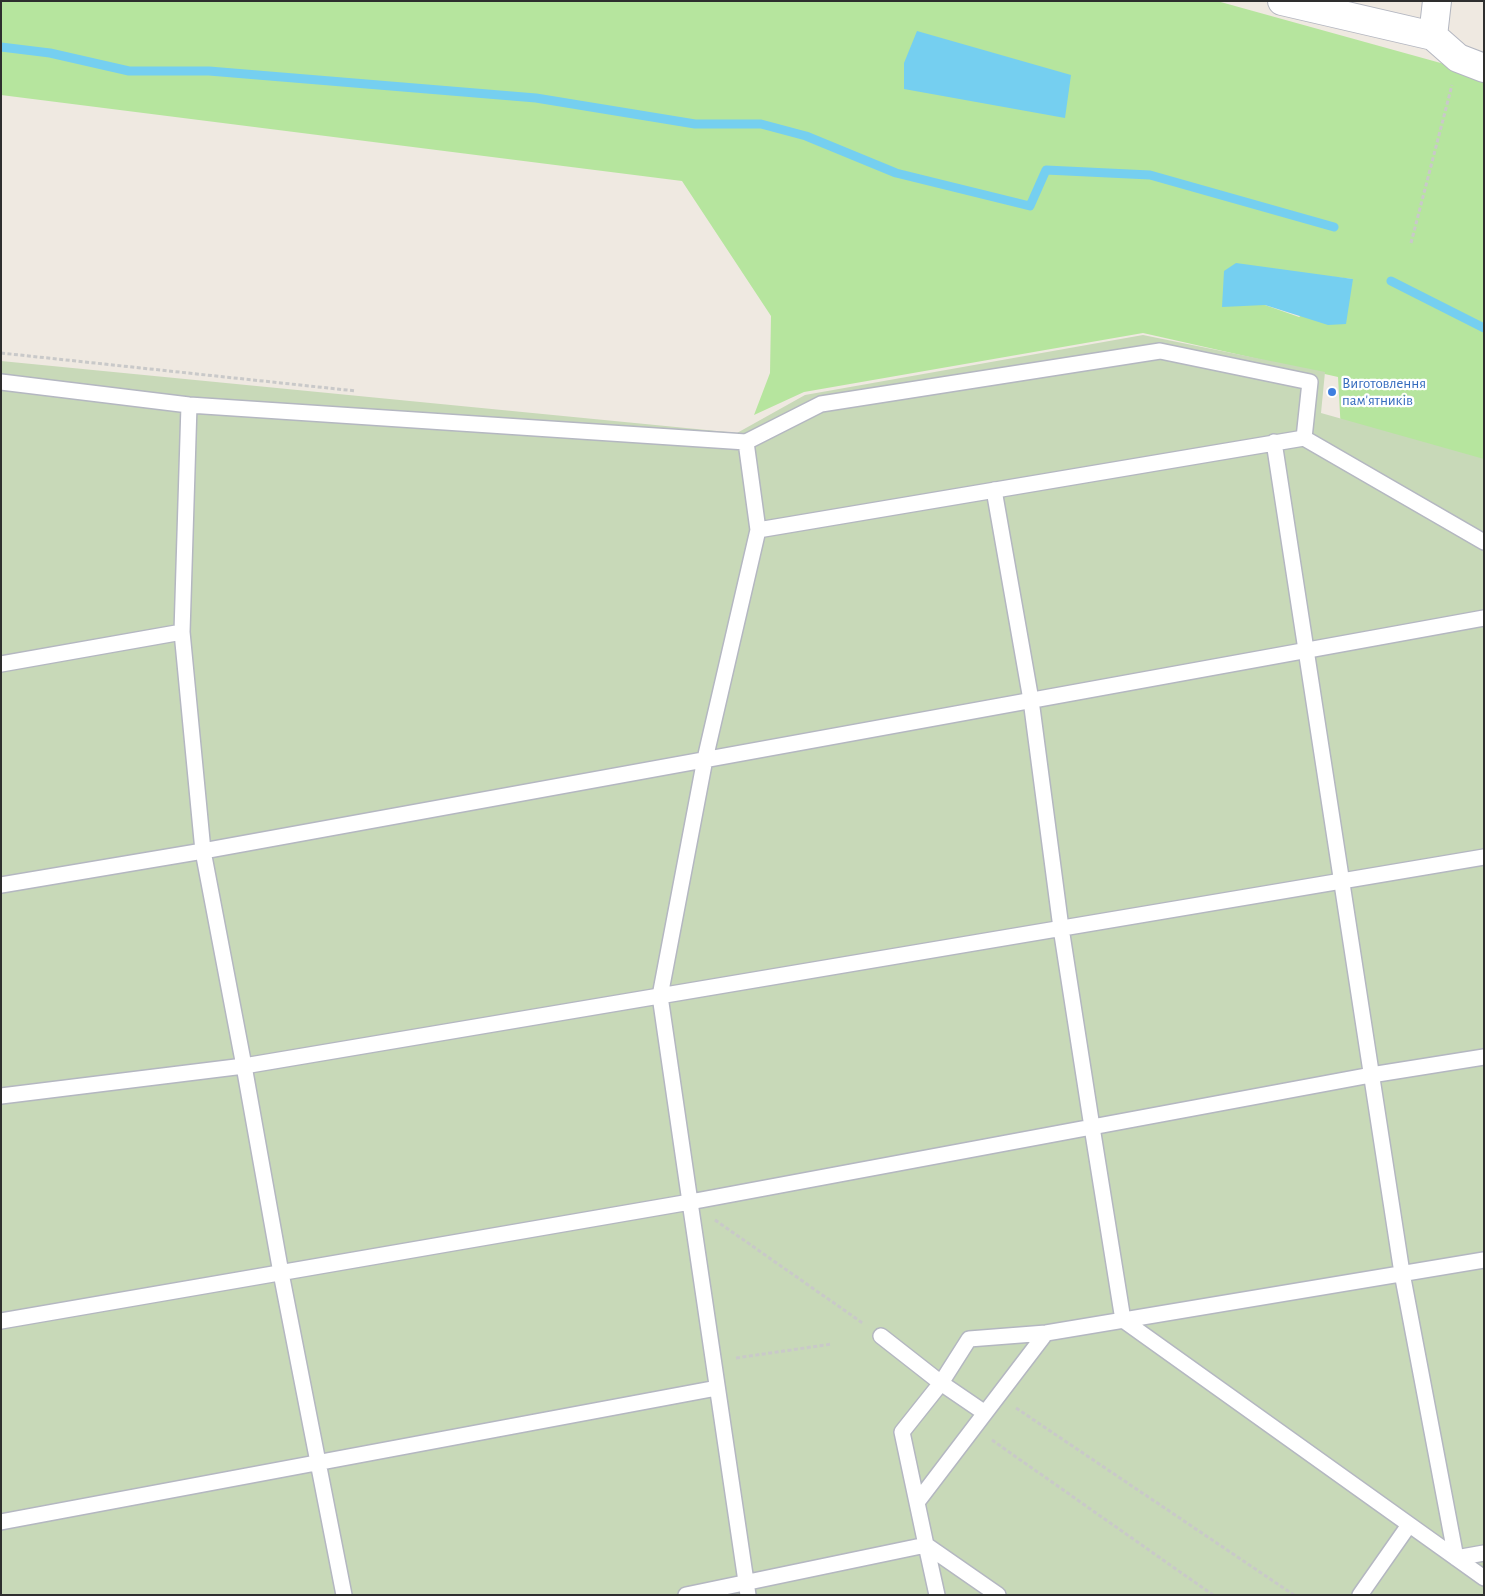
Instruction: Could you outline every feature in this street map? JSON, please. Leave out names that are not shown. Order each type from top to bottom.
[{"type":"street","points":[[1282,1],[1433,36],[1458,58],[1484,68]]},
{"type":"street","points":[[1433,36],[1437,1]]},
{"type":"lane","points":[[1,382],[189,405],[746,442],[821,404],[1160,351],[1310,382],[1304,438]]},
{"type":"lane","points":[[189,405],[182,632],[203,851],[281,1272],[344,1595]]},
{"type":"lane","points":[[758,530],[1304,438],[1484,542]]},
{"type":"lane","points":[[746,442],[758,530],[705,759],[660,996],[747,1589]]},
{"type":"lane","points":[[1274,442],[1307,650],[1340,881],[1402,1273],[1456,1558]]},
{"type":"lane","points":[[994,490],[1032,700],[1061,928],[1122,1320],[1484,1578]]},
{"type":"lane","points":[[1,885],[203,851],[1484,618]]},
{"type":"lane","points":[[1,664],[182,632]]},
{"type":"lane","points":[[1,1096],[244,1066],[1484,857]]},
{"type":"lane","points":[[1,1321],[690,1202],[1371,1075],[1484,1057]]},
{"type":"lane","points":[[938,1595],[902,1432],[941,1383],[969,1339],[1046,1332],[1484,1260]]},
{"type":"lane","points":[[918,1501],[1046,1332]]},
{"type":"lane","points":[[881,1336],[941,1383],[985,1413]]},
{"type":"lane","points":[[1,1522],[717,1388]]},
{"type":"lane","points":[[1360,1595],[1409,1525]]},
{"type":"lane","points":[[686,1595],[747,1589],[926,1545],[998,1595]]},
{"type":"lane","points":[[1456,1558],[1484,1553]]},
{"type":"path","points":[[1411,243],[1458,58]]},
{"type":"path","points":[[690,1202],[881,1336]]},
{"type":"path","points":[[713,1362],[832,1344]]},
{"type":"path","points":[[998,1396],[1294,1595]]},
{"type":"path","points":[[974,1428],[1213,1595]]},
{"type":"green space","points":[[1,1],[1217,1],[1484,75],[1484,468],[1341,432],[1338,377],[1143,333],[804,392],[754,415],[770,373],[771,316],[682,181],[1,95]],"holes":[[[1296,273],[1353,279],[1299,317],[1265,305]]]},
{"type":"green space","points":[[1143,335],[1325,372],[1321,413],[1484,459],[1484,1595],[1,1595],[1,361],[737,433],[805,395]]},
{"type":"water","points":[[917,31],[1071,75],[1065,118],[904,89],[904,63]]},
{"type":"water","points":[[1236,263],[1353,279],[1346,324],[1328,325],[1265,305],[1222,307],[1224,271]]},
{"type":"waterway","points":[[1,47],[50,53],[129,71],[209,71],[536,98],[695,124],[761,124],[806,136],[896,173],[1030,206],[1046,170],[1150,175],[1334,227]]},
{"type":"waterway","points":[[1391,281],[1484,328]]},
{"type":"place","name":"Виготовлення пам'ятників","points":[[1332,392]]}]
